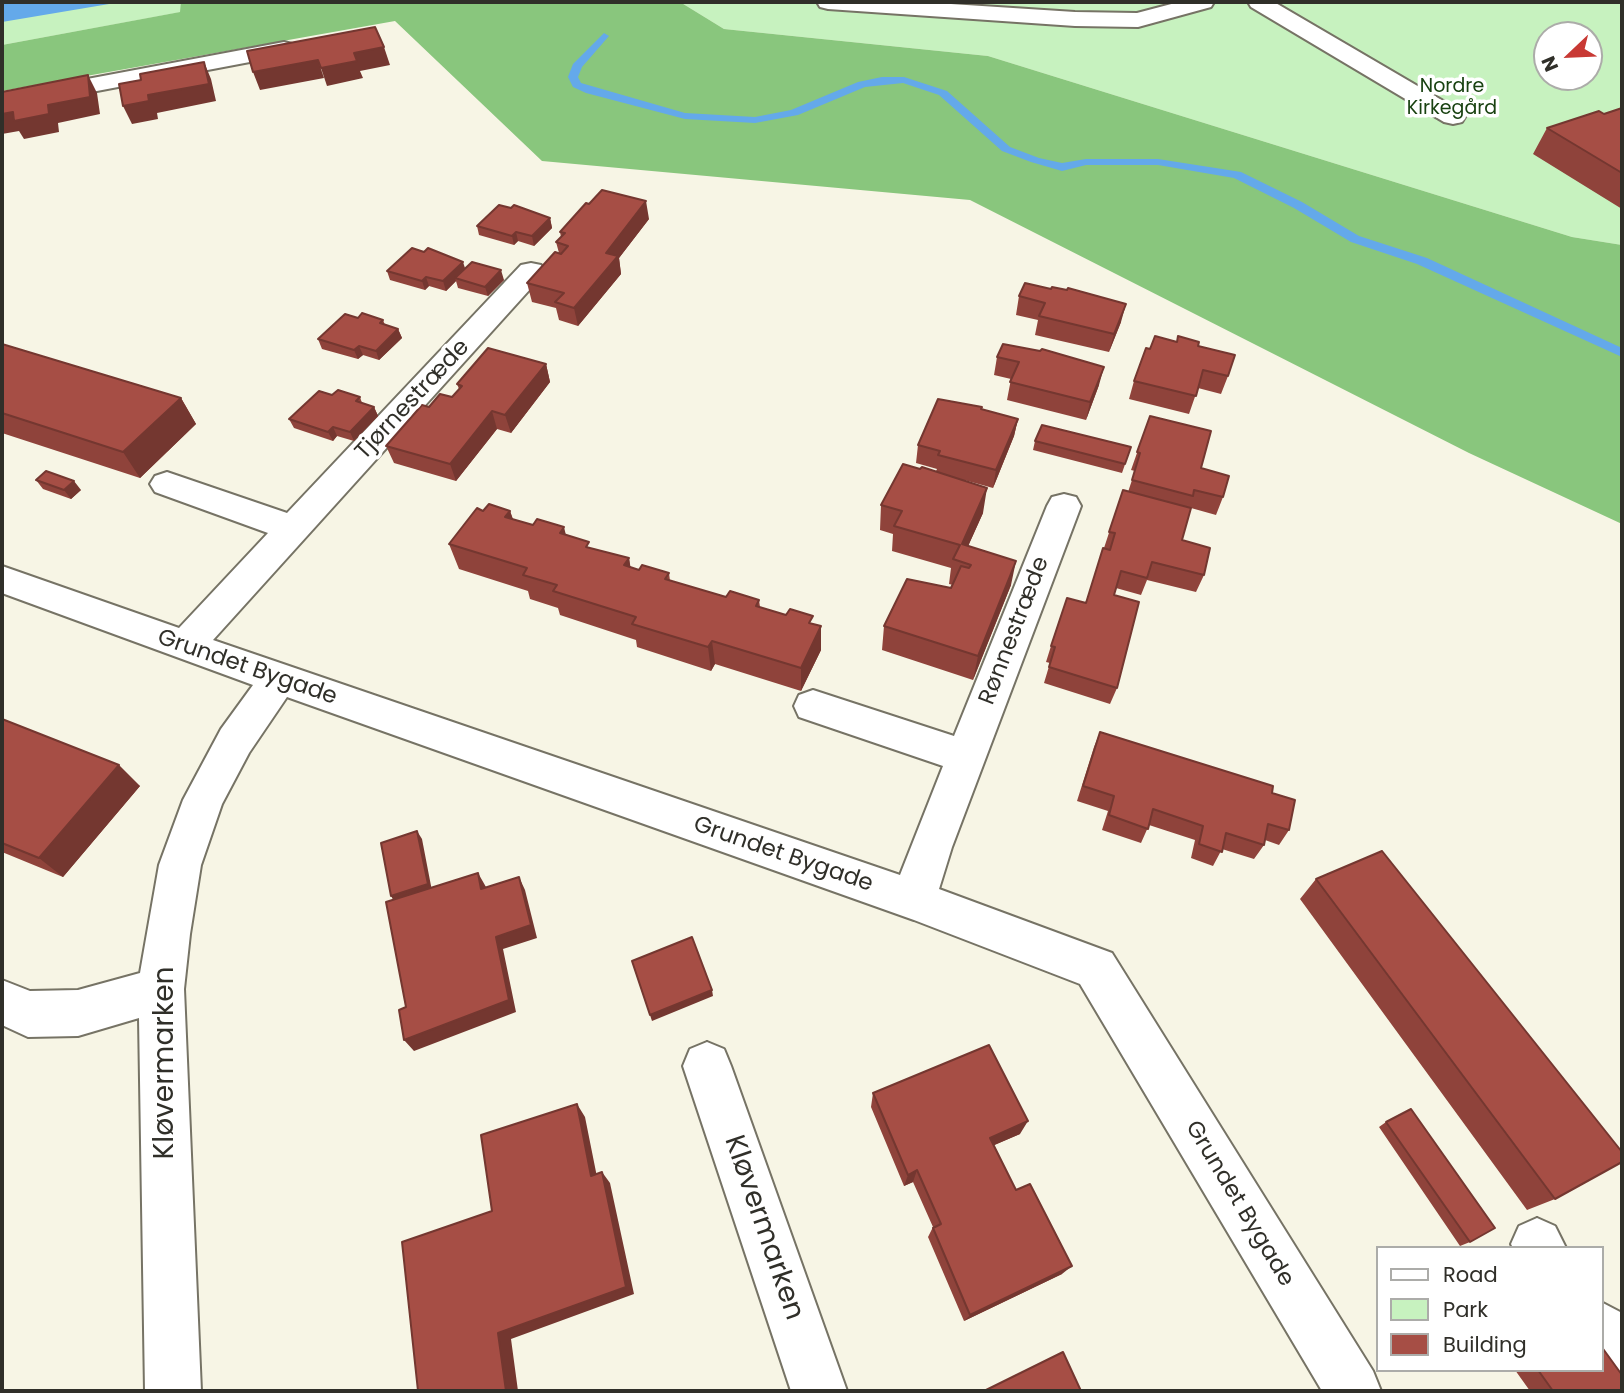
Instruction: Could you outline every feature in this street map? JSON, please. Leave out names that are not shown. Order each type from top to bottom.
[{"type":"street","points":[[828,2],[1075,19],[1138,20],[1203,2]]},
{"type":"street","points":[[1259,2],[1453,117]]},
{"type":"street","points":[[2,102],[284,49]]},
{"type":"street","name":"Tjørnestræde","points":[[185,646],[531,271]]},
{"type":"street","points":[[167,484],[294,528]]},
{"type":"street","name":"Rønnestræde","points":[[914,900],[1063,506]]},
{"type":"street","name":"Grundet Bygade","points":[[2,579],[185,646],[914,900],[1096,968],[1353,1391]]},
{"type":"street","name":"Kløvermarken","points":[[173,1391],[161,989],[180,865],[203,800],[235,741],[279,679]]},
{"type":"street","points":[[813,706],[966,757]]},
{"type":"street","points":[[2,1002],[28,1014],[78,1013],[161,989]]},
{"type":"street","name":"Kløvermarken","points":[[707,1066],[819,1391]]},
{"type":"street","points":[[1603,1332],[1622,1357]]},
{"type":"green space","points":[[2,2],[181,2],[181,12],[2,45]]},
{"type":"green space","points":[[181,2],[680,2],[724,29],[988,56],[1572,237],[1622,245],[1622,524],[1469,453],[970,200],[542,161],[395,21],[2,91],[2,45],[180,12]]},
{"type":"green space","name":"Nordre Kirkegård","points":[[680,2],[1622,2],[1622,245],[1572,237],[988,56],[724,29]]},
{"type":"water","points":[[2,2],[121,2],[2,22]]},
{"type":"building","points":[[375,27],[384,47],[354,53],[357,61],[321,68],[318,60],[253,72],[247,51]]},
{"type":"building","points":[[204,62],[209,84],[148,95],[149,101],[123,106],[119,84],[141,80],[140,74]]},
{"type":"building","points":[[88,75],[90,97],[48,105],[49,114],[14,121],[13,112],[2,114],[2,92]]},
{"type":"building","points":[[1622,108],[1622,173],[1547,128],[1599,111],[1604,114]]},
{"type":"building","points":[[602,190],[646,201],[606,253],[618,256],[574,308],[555,302],[564,293],[527,283],[555,252],[561,254],[568,246],[556,242],[565,233],[560,232],[586,203],[589,204]]},
{"type":"building","points":[[499,205],[511,208],[514,205],[550,218],[532,236],[516,232],[512,236],[477,226]]},
{"type":"building","points":[[412,248],[424,252],[428,248],[463,262],[443,281],[426,277],[422,281],[387,271]]},
{"type":"building","points":[[472,262],[501,270],[485,287],[455,278]]},
{"type":"building","points":[[1025,283],[1051,289],[1068,288],[1126,304],[1114,334],[1039,316],[1045,303],[1019,296]]},
{"type":"building","points":[[362,313],[383,320],[380,323],[398,329],[376,351],[359,346],[354,350],[318,339],[345,314],[358,318]]},
{"type":"building","points":[[1155,336],[1177,342],[1178,336],[1199,342],[1198,346],[1235,355],[1228,376],[1203,370],[1196,396],[1134,381],[1146,348],[1150,349]]},
{"type":"building","points":[[2,344],[181,398],[123,452],[2,413]]},
{"type":"building","points":[[1003,344],[1040,351],[1042,349],[1104,367],[1090,402],[1010,382],[1019,362],[997,357]]},
{"type":"building","points":[[488,348],[546,364],[505,415],[492,411],[450,464],[386,446],[422,405],[429,407],[440,394],[452,397],[462,386],[457,384]]},
{"type":"building","points":[[338,390],[360,397],[356,401],[374,407],[350,432],[333,427],[328,432],[289,419],[319,391],[332,395]]},
{"type":"building","points":[[938,399],[982,407],[981,409],[1018,419],[996,470],[938,455],[940,451],[918,445]]},
{"type":"building","points":[[1150,416],[1211,431],[1201,468],[1229,476],[1223,497],[1194,490],[1193,496],[1132,480],[1140,453],[1137,452]]},
{"type":"building","points":[[1042,425],[1131,447],[1125,464],[1035,441]]},
{"type":"building","points":[[903,464],[920,469],[922,467],[987,488],[962,544],[1016,561],[978,656],[884,626],[907,579],[951,588],[961,566],[969,568],[971,565],[953,559],[960,545],[894,526],[902,511],[881,505]]},
{"type":"building","points":[[46,471],[74,481],[64,490],[36,480]]},
{"type":"building","points":[[1123,490],[1191,508],[1182,540],[1210,548],[1204,575],[1152,562],[1147,578],[1121,571],[1114,595],[1139,602],[1117,688],[1049,667],[1055,647],[1051,646],[1067,598],[1086,603],[1103,548],[1110,550],[1115,533],[1109,532]]},
{"type":"building","points":[[489,504],[510,511],[505,517],[533,525],[537,519],[564,527],[560,533],[589,542],[586,547],[629,558],[624,565],[639,570],[642,565],[669,573],[665,579],[726,597],[730,591],[759,600],[756,606],[786,615],[790,609],[813,616],[809,623],[821,626],[801,668],[712,641],[708,647],[632,624],[636,617],[553,591],[557,585],[523,575],[527,568],[449,544],[477,508],[483,511]]},
{"type":"building","points":[[2,719],[119,765],[39,858],[2,843]]},
{"type":"building","points":[[1100,732],[1273,786],[1272,793],[1295,800],[1289,830],[1268,824],[1264,845],[1226,833],[1222,852],[1199,844],[1203,826],[1153,809],[1148,829],[1109,815],[1114,796],[1083,786]]},
{"type":"building","points":[[417,831],[428,884],[391,896],[381,843]]},
{"type":"building","points":[[1382,851],[1622,1152],[1622,1162],[1555,1199],[1316,879]]},
{"type":"building","points":[[478,873],[481,889],[519,877],[531,925],[496,937],[509,1000],[404,1040],[399,1010],[406,1007],[386,902]]},
{"type":"building","points":[[692,937],[712,990],[650,1015],[632,961]]},
{"type":"building","points":[[989,1045],[1028,1121],[990,1138],[1016,1190],[1030,1184],[1072,1266],[970,1315],[933,1228],[941,1224],[917,1170],[908,1175],[873,1093]]},
{"type":"building","points":[[577,1104],[591,1176],[602,1172],[626,1287],[498,1333],[506,1391],[418,1391],[402,1242],[492,1211],[481,1135]]},
{"type":"building","points":[[1411,1109],[1495,1228],[1470,1242],[1386,1122]]},
{"type":"building","points":[[1603,1349],[1622,1375],[1622,1391],[1553,1391],[1539,1372],[1603,1372]]},
{"type":"building","points":[[1063,1352],[1081,1391],[984,1391]]},
{"type":"waterway","points":[[604,36],[577,66],[573,77],[577,85],[590,91],[685,116],[755,120],[794,113],[862,84],[904,80],[943,93],[1006,149],[1035,160],[1062,167],[1086,162],[1158,162],[1237,175],[1298,205],[1355,239],[1422,261],[1622,353]]}]
